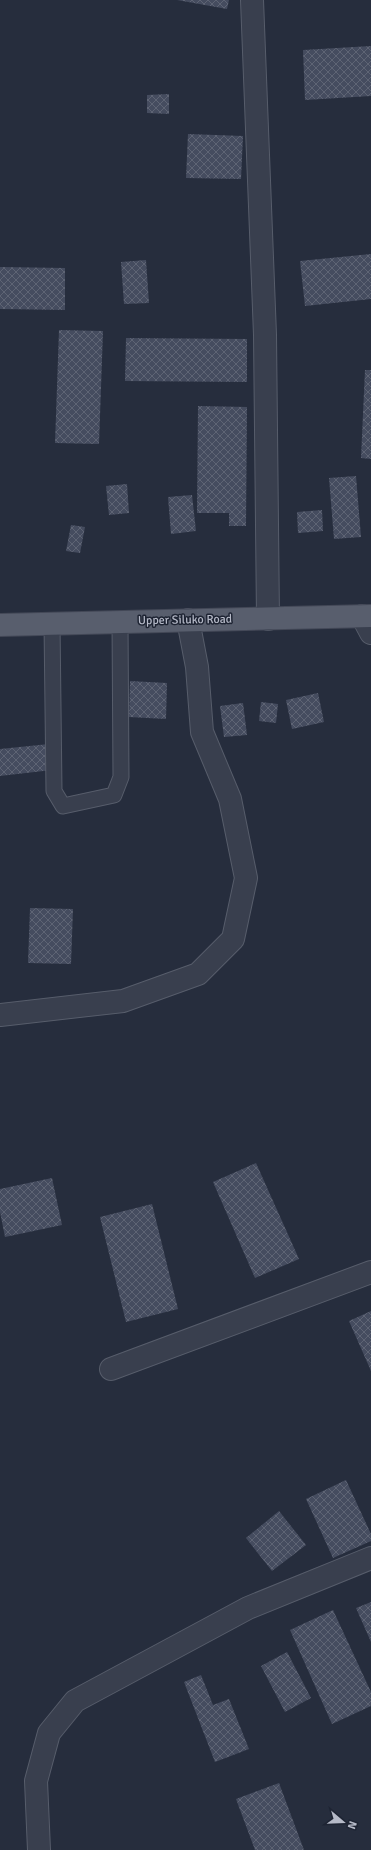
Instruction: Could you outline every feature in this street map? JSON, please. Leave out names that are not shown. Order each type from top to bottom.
[{"type":"main road","name":"Upper Siluko Road","points":[[0,625],[268,619],[368,622]]},
{"type":"street","points":[[252,0],[265,335],[268,619]]},
{"type":"street","points":[[0,1015],[123,1001],[198,974],[233,939],[246,878],[230,799],[202,732],[197,667],[188,620]]},
{"type":"street","points":[[111,1369],[371,1272]]},
{"type":"street","points":[[39,1850],[36,1781],[49,1733],[75,1701],[248,1608],[371,1558]]},
{"type":"lane","points":[[52,623],[54,791],[63,806],[114,795],[121,777],[120,622]]},
{"type":"building","points":[[177,0],[229,0],[227,9]]},
{"type":"building","points":[[371,46],[371,96],[305,100],[303,50]]},
{"type":"building","points":[[169,94],[169,114],[147,113],[147,95]]},
{"type":"building","points":[[188,134],[243,136],[241,179],[186,178]]},
{"type":"building","points":[[371,254],[371,299],[305,306],[300,261]]},
{"type":"building","points":[[146,260],[149,303],[124,304],[121,262]]},
{"type":"building","points":[[0,267],[65,268],[65,310],[0,309]]},
{"type":"building","points":[[59,330],[103,331],[99,444],[55,443]]},
{"type":"building","points":[[126,338],[247,339],[247,382],[125,381]]},
{"type":"building","points":[[365,370],[371,370],[371,459],[361,458]]},
{"type":"building","points":[[198,406],[247,407],[246,526],[229,526],[229,513],[197,513]]},
{"type":"building","points":[[356,476],[361,537],[334,539],[329,478]]},
{"type":"building","points":[[127,484],[129,513],[109,515],[106,486]]},
{"type":"building","points":[[192,495],[196,531],[171,534],[168,497]]},
{"type":"building","points":[[322,510],[323,531],[298,533],[297,512]]},
{"type":"building","points":[[71,525],[85,527],[80,553],[66,551]]},
{"type":"building","points":[[130,681],[167,683],[166,719],[129,717]]},
{"type":"building","points":[[318,693],[324,722],[292,729],[286,700]]},
{"type":"building","points":[[261,702],[278,704],[276,723],[259,721]]},
{"type":"building","points":[[243,703],[247,735],[224,737],[220,706]]},
{"type":"building","points":[[49,744],[52,770],[0,776],[0,749]]},
{"type":"building","points":[[30,908],[73,909],[71,964],[28,963]]},
{"type":"building","points":[[256,1163],[299,1259],[255,1278],[213,1182]]},
{"type":"building","points":[[52,1178],[62,1225],[5,1237],[0,1212],[0,1189]]},
{"type":"building","points":[[152,1204],[178,1309],[126,1322],[100,1217]]},
{"type":"building","points":[[371,1311],[371,1371],[349,1321]]},
{"type":"building","points":[[346,1480],[371,1534],[371,1541],[333,1558],[306,1499]]},
{"type":"building","points":[[279,1511],[306,1545],[272,1571],[246,1538]]},
{"type":"building","points":[[371,1602],[371,1642],[356,1608]]},
{"type":"building","points":[[333,1610],[371,1692],[371,1706],[332,1724],[290,1630]]},
{"type":"building","points":[[287,1652],[311,1698],[285,1712],[261,1666]]},
{"type":"building","points":[[201,1675],[213,1705],[229,1699],[249,1749],[215,1762],[184,1682]]},
{"type":"building","points":[[279,1783],[304,1850],[255,1850],[236,1799]]}]
